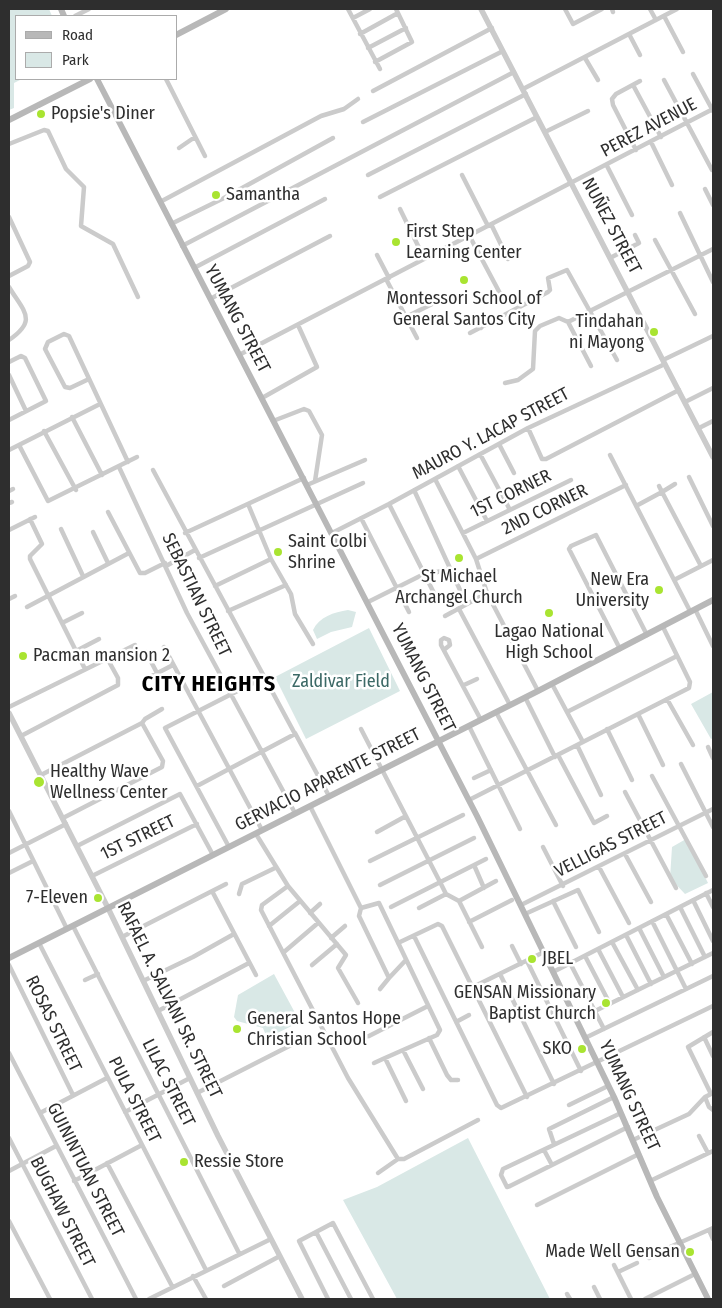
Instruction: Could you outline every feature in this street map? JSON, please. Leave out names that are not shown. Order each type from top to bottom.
[{"type":"main road","points":[[178,33],[226,9]]},
{"type":"main road","points":[[9,120],[88,80]]},
{"type":"main road","name":"YUMANG STREET","points":[[98,80],[469,800],[614,1097],[650,1181],[708,1299]]},
{"type":"main road","name":"GERVACIO APARENTE STREET","points":[[9,958],[525,698],[713,600]]},
{"type":"street","points":[[77,15],[89,9]]},
{"type":"street","points":[[348,9],[380,69]]},
{"type":"street","points":[[353,18],[370,9]]},
{"type":"street","name":"NUÑEZ STREET","points":[[481,9],[713,457]]},
{"type":"street","points":[[565,9],[573,24],[602,9]]},
{"type":"street","points":[[588,9],[591,14]]},
{"type":"street","points":[[650,9],[656,20]]},
{"type":"street","points":[[368,175],[656,20],[665,13],[677,9]]},
{"type":"street","points":[[360,34],[397,11],[412,39],[410,44],[375,62]]},
{"type":"street","points":[[665,13],[683,52]]},
{"type":"street","points":[[368,48],[406,28]]},
{"type":"street","points":[[373,91],[492,28]]},
{"type":"street","points":[[630,34],[640,55]]},
{"type":"street","points":[[363,122],[503,50]]},
{"type":"street","points":[[585,58],[598,80]]},
{"type":"street","points":[[182,246],[514,72]]},
{"type":"street","points":[[693,74],[713,110]]},
{"type":"street","points":[[166,80],[205,156]]},
{"type":"street","points":[[664,80],[712,170]]},
{"type":"street","points":[[636,150],[612,102],[616,94],[640,82]]},
{"type":"street","points":[[633,85],[661,137]]},
{"type":"street","points":[[160,202],[321,116],[344,109],[358,99]]},
{"type":"street","name":"PEREZ AVENUE","points":[[239,355],[469,235],[572,185],[713,110]]},
{"type":"street","points":[[545,132],[588,111]]},
{"type":"street","points":[[380,197],[537,117]]},
{"type":"street","points":[[9,144],[44,130],[48,131],[66,169],[84,187],[81,226],[112,244],[138,297]]},
{"type":"street","points":[[179,148],[195,137]]},
{"type":"street","points":[[171,224],[224,198],[333,138]]},
{"type":"street","points":[[651,142],[672,184]]},
{"type":"street","points":[[607,166],[632,215]]},
{"type":"street","points":[[462,175],[508,258]]},
{"type":"street","points":[[705,189],[713,205]]},
{"type":"street","points":[[193,268],[325,199]]},
{"type":"street","points":[[400,209],[424,258]]},
{"type":"street","points":[[680,213],[713,282]]},
{"type":"street","points":[[9,217],[30,262],[28,266],[9,276]]},
{"type":"street","points":[[469,235],[503,299]]},
{"type":"street","points":[[610,258],[639,243],[635,235]]},
{"type":"street","points":[[210,299],[330,236]]},
{"type":"street","points":[[656,240],[694,314]]},
{"type":"street","points":[[568,322],[713,250]]},
{"type":"street","points":[[377,255],[416,338]]},
{"type":"street","points":[[470,333],[548,292],[548,278],[564,270],[568,272],[617,360]]},
{"type":"street","points":[[9,287],[24,312],[26,324],[24,330],[9,340]]},
{"type":"street","points":[[406,318],[436,302]]},
{"type":"street","points":[[474,316],[481,328]]},
{"type":"street","points":[[504,383],[518,380],[534,369],[535,331],[537,328],[560,318],[568,322],[591,366]]},
{"type":"street","points":[[262,398],[317,367],[298,325]]},
{"type":"street","points":[[89,378],[70,388],[66,388],[45,349],[48,342],[62,334],[68,334],[89,378],[100,404],[128,462]]},
{"type":"street","name":"MAURO Y. LACAP STREET","points":[[332,532],[389,504],[528,428],[713,336]]},
{"type":"street","points":[[9,362],[21,356],[25,358],[46,399],[43,403],[9,420]]},
{"type":"street","points":[[9,375],[26,411]]},
{"type":"street","points":[[685,402],[713,388]]},
{"type":"street","points":[[528,428],[542,459],[546,459],[679,390]]},
{"type":"street","points":[[9,450],[100,404]]},
{"type":"street","points":[[273,421],[304,409],[309,411],[322,435],[315,481]]},
{"type":"street","points":[[72,417],[102,475]]},
{"type":"street","points":[[699,428],[713,421]]},
{"type":"street","points":[[44,431],[76,490]]},
{"type":"street","points":[[499,444],[514,473]]},
{"type":"street","points":[[19,445],[48,501],[76,490],[137,457]]},
{"type":"street","points":[[480,454],[510,510]]},
{"type":"street","points":[[610,455],[674,580],[713,646]]},
{"type":"street","points":[[185,533],[248,504],[306,481],[315,481],[365,460]]},
{"type":"street","points":[[458,466],[486,521]]},
{"type":"street","name":"SEBASTIAN STREET","points":[[119,467],[187,613],[295,813]]},
{"type":"street","points":[[153,470],[185,533],[329,796]]},
{"type":"street","points":[[689,477],[713,526]]},
{"type":"street","points":[[435,479],[476,560],[487,593],[538,691]]},
{"type":"street","name":"1ST CORNER","points":[[463,533],[571,480]]},
{"type":"street","points":[[199,558],[318,505],[363,482]]},
{"type":"street","points":[[636,506],[676,484]]},
{"type":"street","name":"2ND CORNER","points":[[476,560],[626,485]]},
{"type":"street","points":[[659,486],[701,566]]},
{"type":"street","points":[[414,490],[460,590]]},
{"type":"street","points":[[248,504],[271,559],[292,597],[295,614],[313,644]]},
{"type":"street","points":[[389,504],[438,601]]},
{"type":"street","points":[[108,512],[141,573],[165,565],[195,550]]},
{"type":"street","points":[[9,530],[35,517]]},
{"type":"street","points":[[361,518],[409,612]]},
{"type":"street","points":[[30,520],[42,544],[29,556],[85,669]]},
{"type":"street","points":[[62,529],[83,576]]},
{"type":"street","points":[[93,532],[108,563]]},
{"type":"street","points":[[620,649],[569,550],[571,546],[596,535],[647,635]]},
{"type":"street","points":[[27,607],[129,553]]},
{"type":"street","points":[[214,586],[271,559]]},
{"type":"street","points":[[674,580],[713,560]]},
{"type":"street","points":[[368,602],[424,574],[450,569]]},
{"type":"street","points":[[228,610],[286,585]]},
{"type":"street","points":[[445,616],[487,593]]},
{"type":"street","points":[[9,599],[15,596]]},
{"type":"street","points":[[459,609],[510,705]]},
{"type":"street","points":[[62,623],[82,613]]},
{"type":"street","points":[[469,800],[689,688],[690,684],[663,627]]},
{"type":"street","points":[[76,651],[99,639]]},
{"type":"street","points":[[9,707],[135,645]]},
{"type":"street","points":[[164,647],[229,769],[275,868],[346,956],[338,966],[358,1004]]},
{"type":"street","points":[[445,650],[481,720]]},
{"type":"street","points":[[146,652],[157,673]]},
{"type":"street","points":[[568,712],[677,656]]},
{"type":"street","points":[[21,736],[118,685],[118,678],[107,658]]},
{"type":"street","points":[[146,679],[173,665]]},
{"type":"street","points":[[229,847],[166,728],[265,676]]},
{"type":"street","points":[[464,685],[477,679]]},
{"type":"street","points":[[552,684],[583,742]]},
{"type":"street","points":[[525,698],[594,823],[607,816]]},
{"type":"street","points":[[667,699],[693,745]]},
{"type":"street","points":[[41,774],[142,723],[145,719],[162,709]]},
{"type":"street","points":[[496,712],[556,825]]},
{"type":"street","name":"RAFAEL A. SALVANI SR. STREET","points":[[9,713],[108,908],[197,1093],[302,1299]]},
{"type":"street","points":[[638,714],[663,765]]},
{"type":"street","points":[[9,853],[164,765],[142,723]]},
{"type":"street","points":[[469,726],[520,829]]},
{"type":"street","points":[[361,729],[446,894],[459,900],[482,947]]},
{"type":"street","points":[[607,730],[632,780]]},
{"type":"street","points":[[198,786],[294,736],[295,732]]},
{"type":"street","points":[[576,745],[601,795]]},
{"type":"street","points":[[708,747],[713,758]]},
{"type":"street","points":[[681,764],[713,827]]},
{"type":"street","points":[[474,778],[491,770]]},
{"type":"street","points":[[652,776],[706,876]]},
{"type":"street","points":[[625,792],[676,888]]},
{"type":"street","points":[[77,846],[180,794],[214,855]]},
{"type":"street","points":[[310,806],[361,908],[359,916],[389,978]]},
{"type":"street","name":"VELLIGAS STREET","points":[[521,905],[651,842],[713,809]]},
{"type":"street","name":"LILAC STREET","points":[[9,811],[33,861],[98,974],[239,1253]]},
{"type":"street","points":[[370,862],[463,815]]},
{"type":"street","points":[[377,832],[406,816]]},
{"type":"street","name":"1ST STREET","points":[[92,876],[197,824]]},
{"type":"street","points":[[380,885],[474,838]]},
{"type":"street","points":[[543,847],[562,886]]},
{"type":"street","points":[[625,854],[651,902]]},
{"type":"street","points":[[391,907],[486,859]]},
{"type":"street","points":[[9,873],[33,861]]},
{"type":"street","points":[[474,865],[484,888]]},
{"type":"street","points":[[600,867],[630,923]]},
{"type":"street","points":[[239,894],[242,884],[275,868]]},
{"type":"street","points":[[459,900],[496,881]]},
{"type":"street","points":[[122,937],[226,884]]},
{"type":"street","points":[[288,886],[260,907],[348,1078],[398,1159]]},
{"type":"street","points":[[525,914],[578,890],[599,932]]},
{"type":"street","points":[[553,972],[713,890]]},
{"type":"street","points":[[212,891],[256,975]]},
{"type":"street","points":[[706,893],[713,907]]},
{"type":"street","points":[[419,908],[446,894]]},
{"type":"street","points":[[469,922],[512,900]]},
{"type":"street","points":[[693,900],[713,940]]},
{"type":"street","points":[[270,926],[300,901]]},
{"type":"street","points":[[361,908],[378,902],[440,1030],[440,1033],[374,1063]]},
{"type":"street","points":[[553,902],[576,947]]},
{"type":"street","points":[[310,913],[320,904]]},
{"type":"street","points":[[680,907],[705,957]]},
{"type":"street","points":[[666,914],[692,964]]},
{"type":"street","points":[[652,921],[686,989]]},
{"type":"street","points":[[284,952],[318,922]]},
{"type":"street","points":[[398,943],[438,924],[442,926],[527,1097]]},
{"type":"street","points":[[331,938],[345,926]]},
{"type":"street","points":[[639,928],[664,978]]},
{"type":"street","points":[[143,981],[184,962],[234,934]]},
{"type":"street","points":[[626,935],[651,984]]},
{"type":"street","points":[[414,936],[500,1108],[527,1097],[713,1006]]},
{"type":"street","points":[[612,942],[638,990]]},
{"type":"street","name":"PULA STREET","points":[[39,943],[206,1270]]},
{"type":"street","points":[[312,965],[337,944]]},
{"type":"street","points":[[512,946],[521,964]]},
{"type":"street","points":[[598,949],[623,997]]},
{"type":"street","points":[[473,987],[544,952]]},
{"type":"street","points":[[595,1011],[713,953]]},
{"type":"street","points":[[585,956],[610,1004]]},
{"type":"street","points":[[380,990],[405,961]]},
{"type":"street","points":[[527,961],[581,1071]]},
{"type":"street","points":[[158,1011],[249,963]]},
{"type":"street","points":[[570,963],[604,1029]]},
{"type":"street","name":"ROSAS STREET","points":[[9,965],[74,1095]]},
{"type":"street","points":[[85,980],[98,974]]},
{"type":"street","points":[[500,974],[554,1084]]},
{"type":"street","points":[[585,1038],[713,976]]},
{"type":"street","points":[[354,1038],[369,1036],[428,1006]]},
{"type":"street","points":[[456,1022],[469,1015]]},
{"type":"street","points":[[633,1140],[689,1114],[704,1098],[712,1093],[688,1047],[713,1032]]},
{"type":"street","points":[[197,1093],[307,1037]]},
{"type":"street","points":[[704,1037],[713,1056]]},
{"type":"street","points":[[429,1038],[448,1077],[458,1080]]},
{"type":"street","points":[[403,1050],[423,1089]]},
{"type":"street","name":"GUININTUAN STREET","points":[[9,1053],[136,1299]]},
{"type":"street","points":[[385,1058],[406,1101]]},
{"type":"street","points":[[40,1113],[107,1078]]},
{"type":"street","points":[[125,1112],[190,1078]]},
{"type":"street","points":[[569,1105],[608,1086]]},
{"type":"street","points":[[554,1144],[549,1129],[614,1097]]},
{"type":"street","points":[[704,1098],[713,1110]]},
{"type":"street","points":[[621,1113],[503,1169],[501,1175],[505,1184],[508,1187],[628,1127]]},
{"type":"street","points":[[378,1173],[398,1159],[404,1159],[478,1120]]},
{"type":"street","points":[[699,1136],[708,1153]]},
{"type":"street","name":"BUGHAW STREET","points":[[9,1138],[92,1299]]},
{"type":"street","points":[[74,1181],[142,1145]]},
{"type":"street","points":[[9,1171],[56,1146]]},
{"type":"street","points":[[544,1150],[552,1165]]},
{"type":"street","points":[[650,1181],[713,1151]]},
{"type":"street","points":[[537,1204],[639,1154]]},
{"type":"street","points":[[108,1163],[172,1286]]},
{"type":"street","points":[[9,1221],[50,1299]]},
{"type":"street","points":[[328,1299],[300,1244],[301,1240],[335,1224],[373,1299]]},
{"type":"street","points":[[649,1258],[679,1242],[711,1229],[713,1238]]},
{"type":"street","points":[[316,1232],[351,1299]]},
{"type":"street","points":[[149,1299],[239,1253],[271,1239]]},
{"type":"street","points":[[224,1286],[280,1256]]},
{"type":"street","points":[[618,1272],[637,1262]]},
{"type":"street","points":[[614,1266],[631,1299]]},
{"type":"street","points":[[645,1299],[654,1297],[695,1274]]},
{"type":"street","points":[[193,1276],[206,1299]]},
{"type":"street","points":[[594,1287],[600,1299]]},
{"type":"street","points":[[567,1294],[570,1299]]},
{"type":"green space","points":[[9,9],[49,9],[52,15],[15,15],[15,80],[20,80],[14,83],[14,108],[9,110]]},
{"type":"green space","points":[[348,610],[356,612],[352,627],[331,632],[317,639],[313,630],[323,618]]},
{"type":"green space","name":"Zaldivar Field","points":[[369,628],[400,691],[306,739],[275,677]]},
{"type":"green space","points":[[713,692],[713,738],[711,739],[691,704]]},
{"type":"green space","points":[[686,839],[708,883],[685,894],[670,878],[672,847]]},
{"type":"green space","points":[[274,974],[300,1022],[267,1038],[263,1028],[237,1021],[234,1017],[238,995]]},
{"type":"green space","points":[[468,1138],[550,1299],[397,1299],[343,1200],[377,1187]]},
{"type":"place","name":"Popsie's Diner","points":[[41,114]]},
{"type":"place","name":"Samantha","points":[[216,195]]},
{"type":"place","name":"First Step Learning Center","points":[[396,242]]},
{"type":"place","name":"Montessori School of General Santos City","points":[[464,280]]},
{"type":"place","name":"Tindahan ni Mayong","points":[[654,332]]},
{"type":"place","name":"Saint Colbi Shrine","points":[[278,552]]},
{"type":"place","name":"St Michael Archangel Church","points":[[459,558]]},
{"type":"place","name":"New Era University","points":[[659,590]]},
{"type":"place","name":"Lagao National High School","points":[[549,613]]},
{"type":"place","name":"Pacman mansion 2","points":[[23,656]]},
{"type":"place","name":"Healthy Wave Wellness Center","points":[[39,782]]},
{"type":"place","name":"7-Eleven","points":[[98,898]]},
{"type":"place","name":"JBEL","points":[[532,959]]},
{"type":"place","name":"GENSAN Missionary Baptist Church","points":[[606,1003]]},
{"type":"place","name":"General Santos Hope Christian School","points":[[237,1029]]},
{"type":"place","name":"SKO","points":[[582,1049]]},
{"type":"place","name":"Ressie Store","points":[[184,1162]]},
{"type":"place","name":"Made Well Gensan","points":[[690,1252]]},
{"type":"district","name":"CITY HEIGHTS","points":[[209,685]]}]
